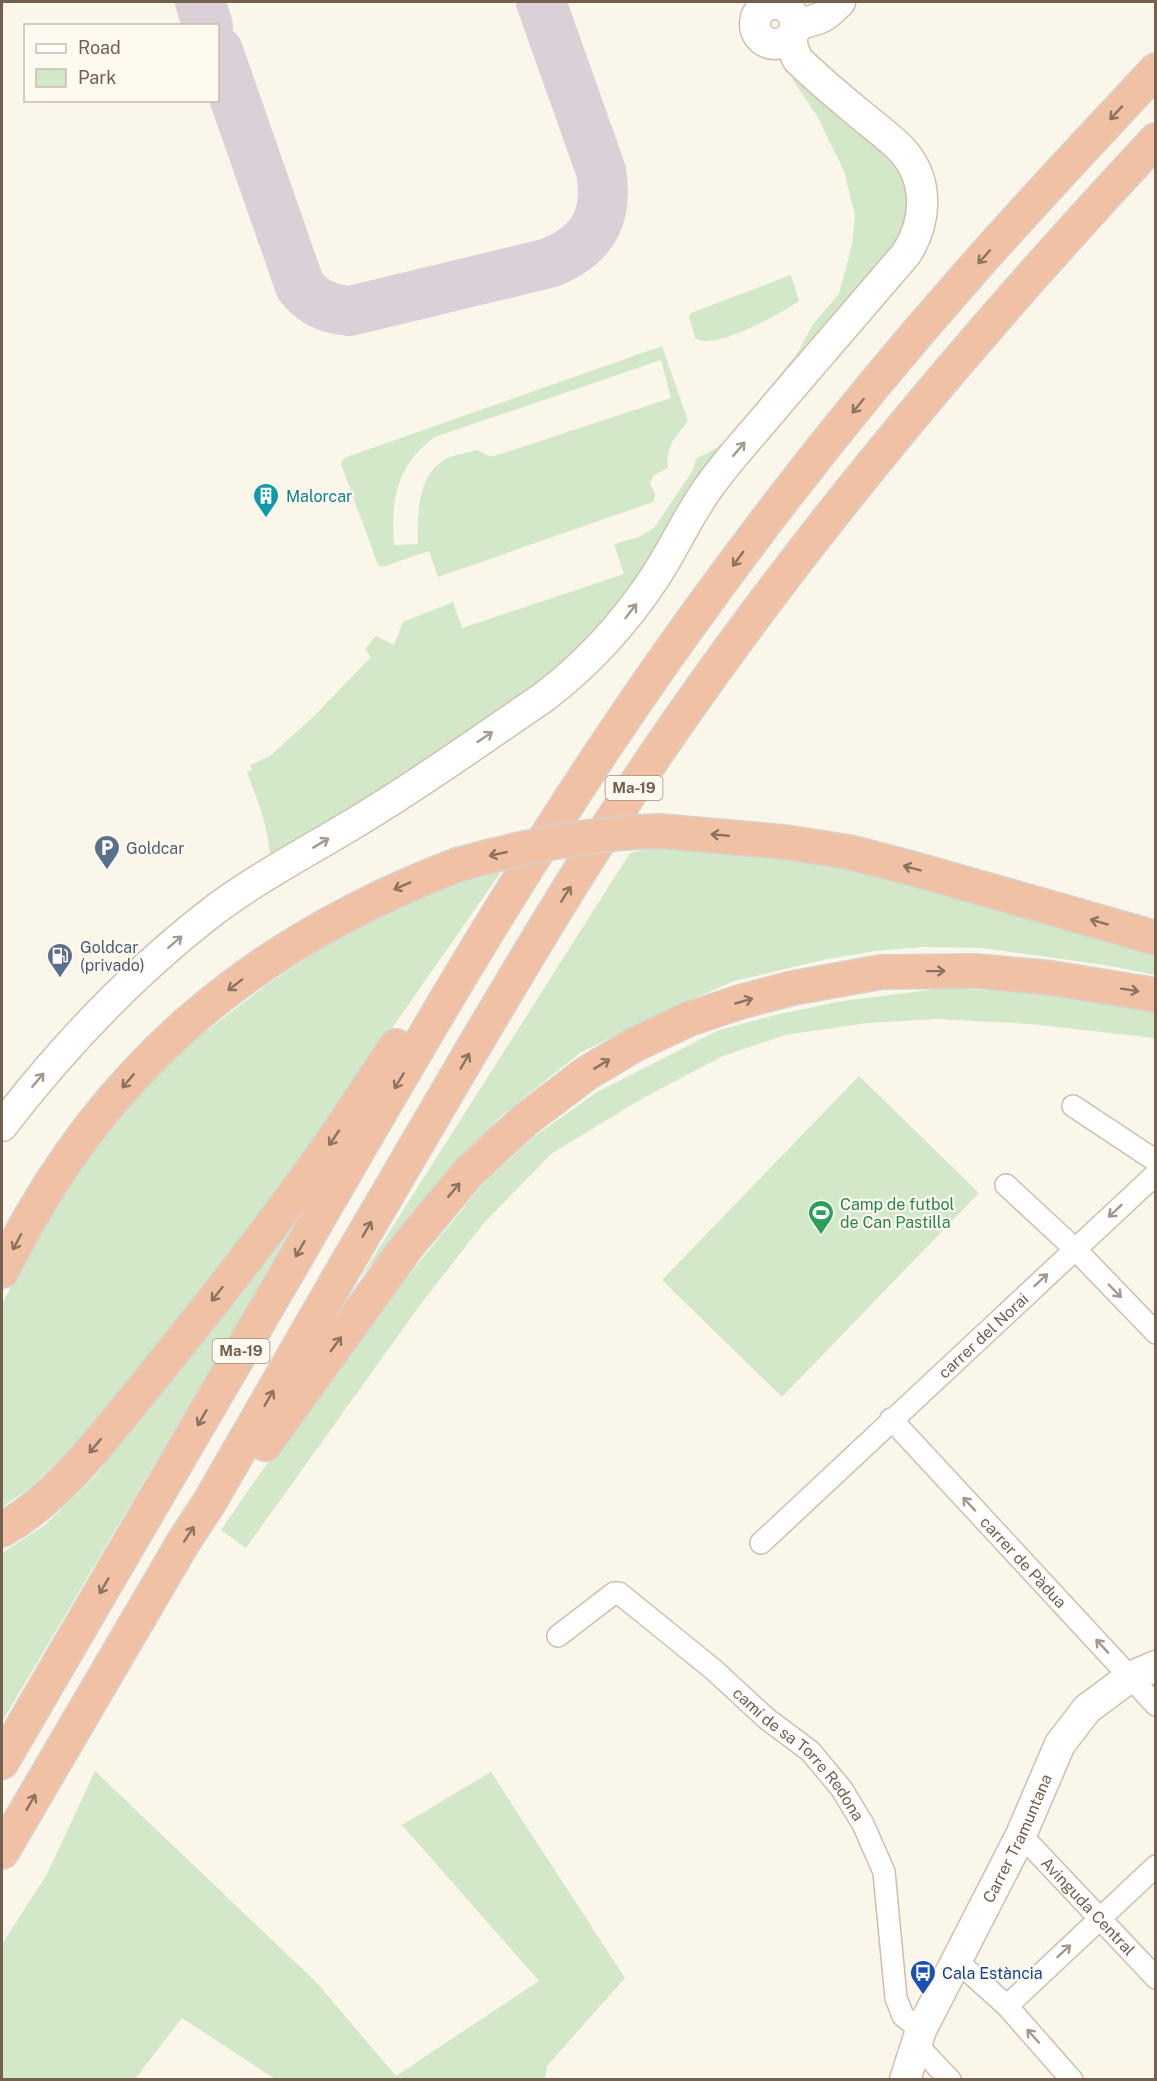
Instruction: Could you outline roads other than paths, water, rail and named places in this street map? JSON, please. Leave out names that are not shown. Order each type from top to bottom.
[{"type":"highway","name":"Ma-19","points":[[2,1762],[338,1183],[482,940],[568,801],[632,707],[684,632],[800,477],[871,389],[965,278],[1155,70]]},
{"type":"highway","name":"Ma-19","points":[[2,1852],[184,1541],[209,1503],[359,1241],[508,989],[604,834],[677,723],[812,539],[940,380],[1054,249],[1155,140]]},
{"type":"highway","points":[[2,1271],[43,1194],[73,1150],[135,1073],[168,1039],[258,967],[306,937],[360,906],[457,865],[512,850],[582,836],[624,832],[660,831],[784,842],[849,852],[911,868],[1155,938]]},
{"type":"highway","points":[[2,1530],[50,1493],[124,1412],[320,1160],[429,996],[482,940]]},
{"type":"highway","points":[[209,1503],[233,1488],[409,1244],[468,1173],[525,1120],[587,1073],[634,1045],[688,1019],[740,1002],[794,988],[882,972],[976,971],[1052,978],[1155,995]]},
{"type":"street","points":[[2,1126],[55,1060],[84,1029],[138,975],[186,932],[262,878],[368,815],[525,710],[564,682],[591,656],[613,633],[645,592],[667,558],[691,513],[723,468],[906,254],[917,236],[923,205],[921,185],[913,166],[899,147],[798,60],[792,47],[790,20],[799,10],[812,9],[831,2]]},
{"type":"street","points":[[790,20],[801,24],[824,16],[840,2]]},
{"type":"street","points":[[1073,1107],[1155,1161]]},
{"type":"street","points":[[1075,1249],[1155,1174]]},
{"type":"street","points":[[1006,1185],[1075,1249],[1155,1333]]},
{"type":"street","name":"carrer del Norai","points":[[761,1543],[1075,1249]]},
{"type":"street","name":"carrer de Pàdua","points":[[891,1419],[1143,1671],[1155,1705]]},
{"type":"street","name":"camí de sa Torre Redona","points":[[558,1636],[614,1593],[619,1593],[714,1670],[767,1719],[810,1751],[841,1788],[863,1824],[884,1872],[896,1998],[903,2016],[919,2038]]},
{"type":"street","name":"Carrer Tramuntana","points":[[905,2079],[919,2038],[1021,1836],[1060,1744],[1087,1709],[1143,1671]]},
{"type":"street","name":"Avinguda Central","points":[[1021,1836],[1155,1978]]},
{"type":"street","points":[[1006,2006],[1155,1866]]},
{"type":"street","points":[[957,1961],[1006,2006],[1072,2079]]},
{"type":"street","points":[[919,2038],[950,2079]]},
{"type":"place","name":"Malorcar","points":[[266,519]]},
{"type":"place","name":"Goldcar","points":[[107,871]]},
{"type":"place","name":"Goldcar (privado)","points":[[60,979]]},
{"type":"place","name":"Camp de futbol de Can Pastilla","points":[[821,1236]]},
{"type":"place","name":"Cala Estància","points":[[923,1996]]}]
